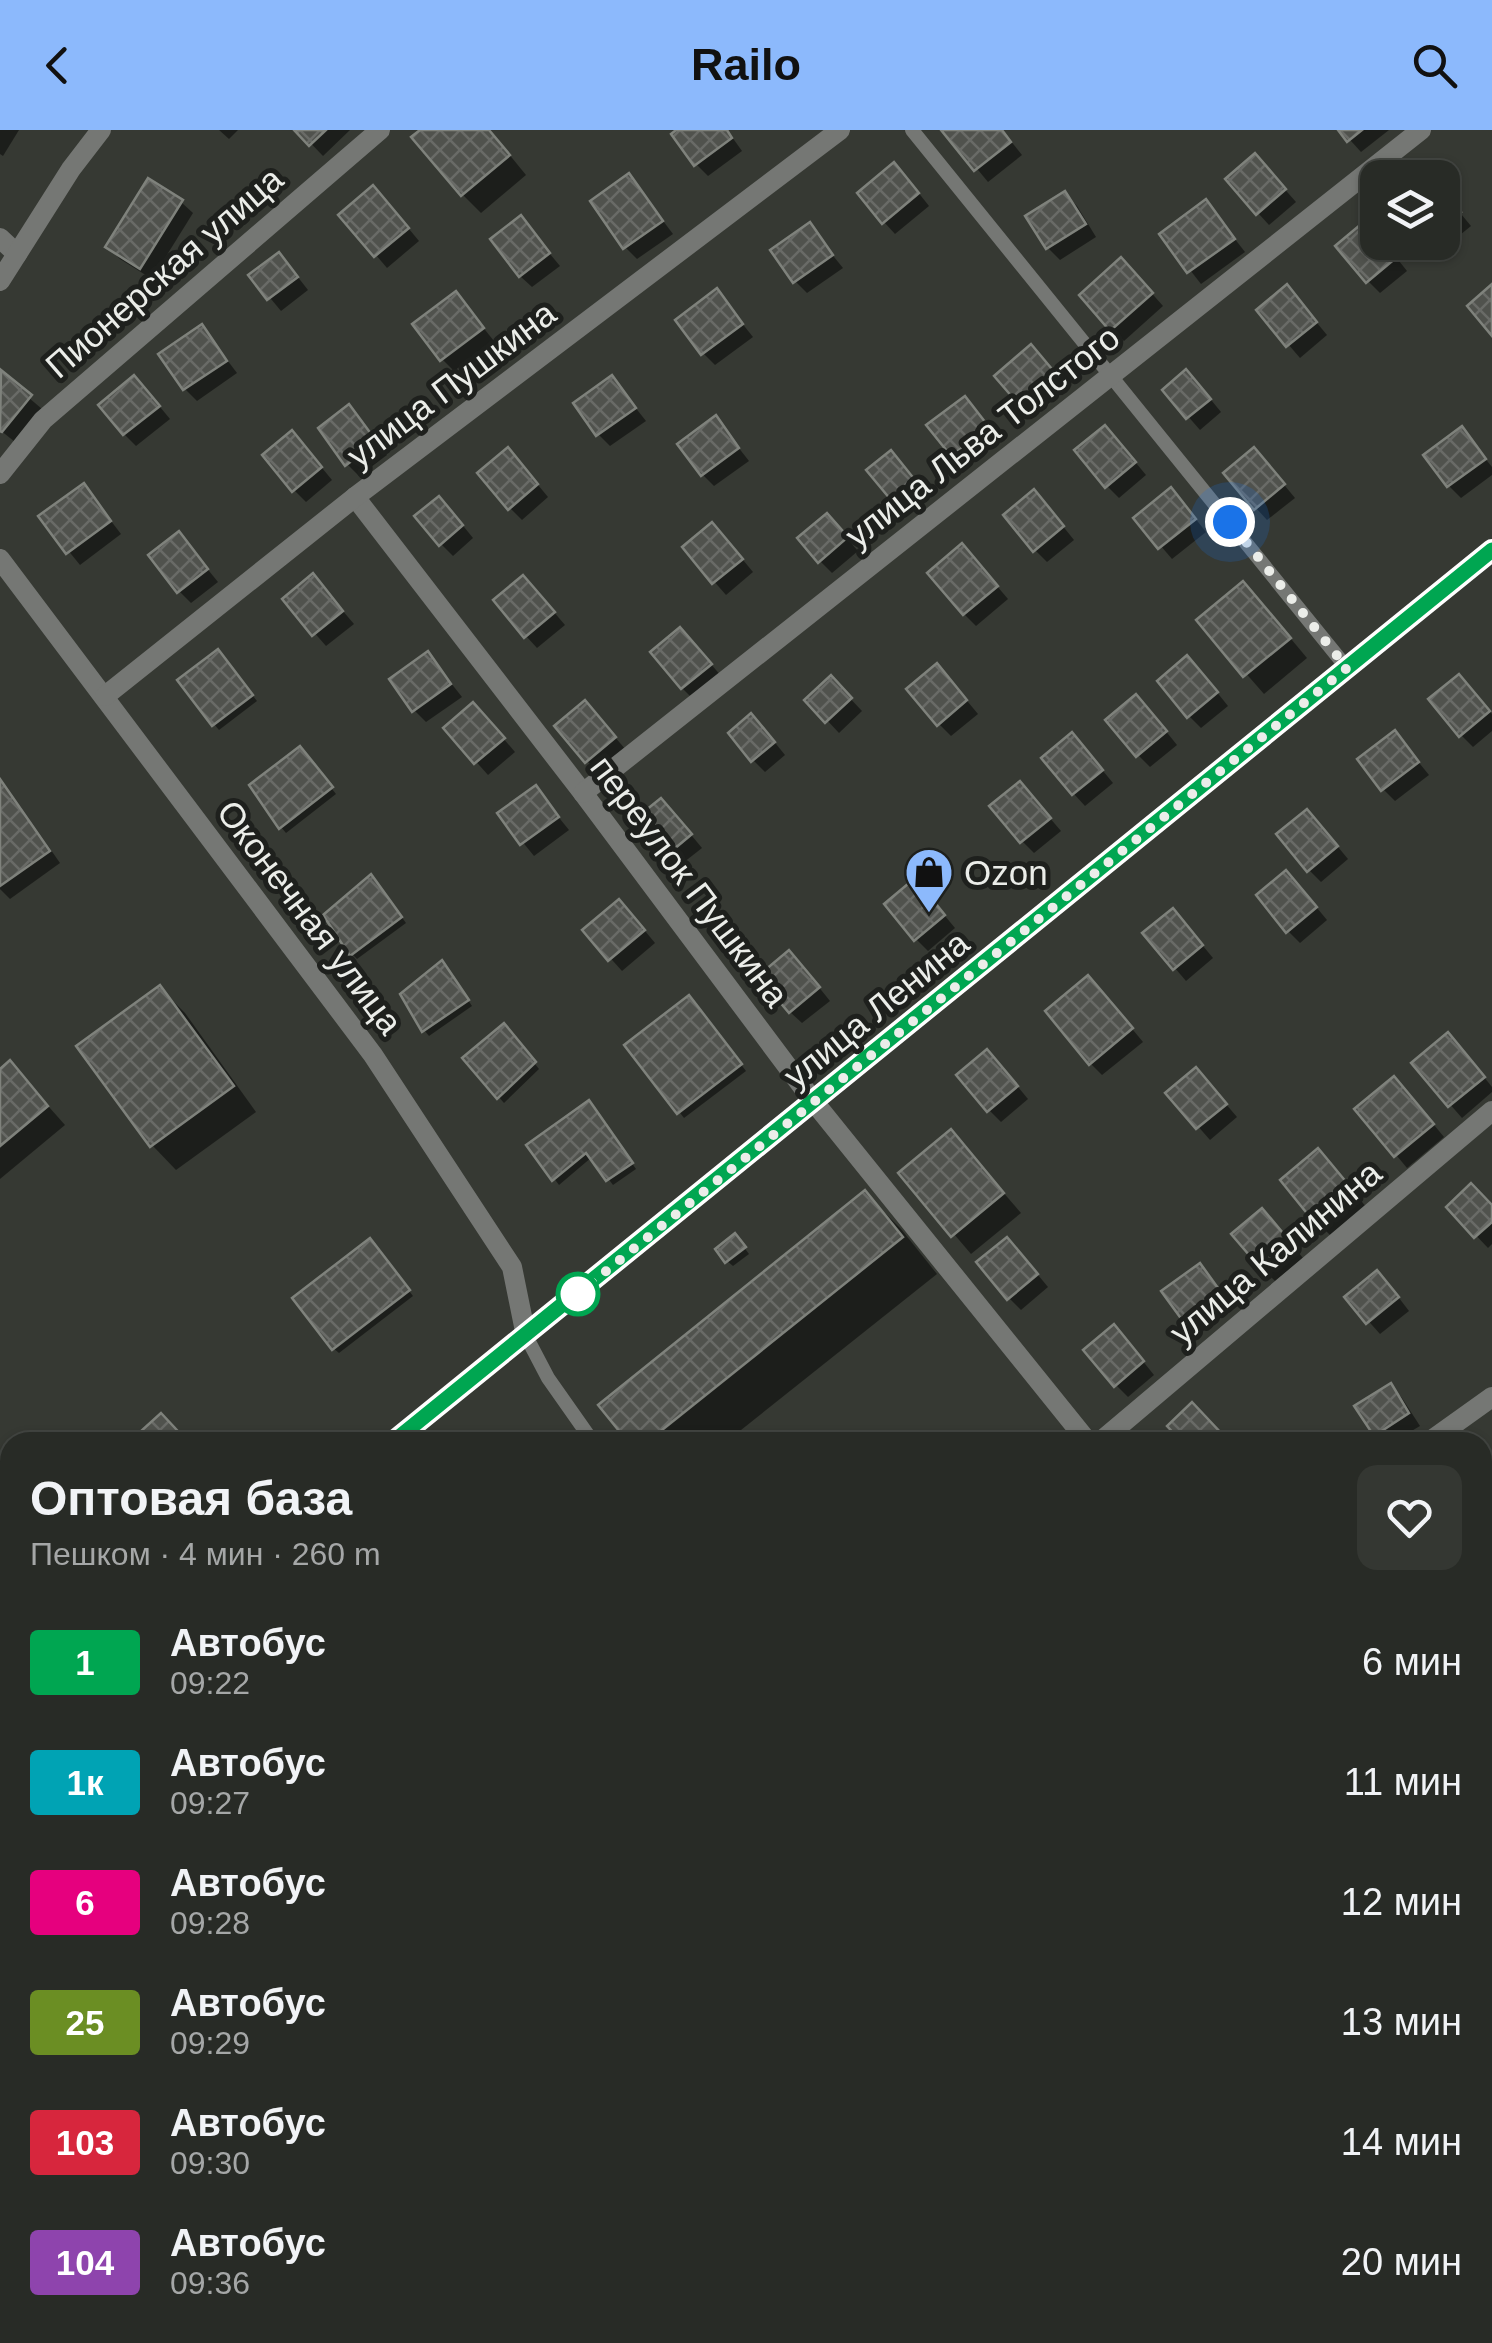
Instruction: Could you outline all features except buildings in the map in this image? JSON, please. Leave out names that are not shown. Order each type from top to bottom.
[{"type":"street","points":[[0,281],[71,169],[101,130]]},
{"type":"street","name":"Пионерская улица","points":[[0,474],[42,420],[380,130]]},
{"type":"street","name":"улица Пушкина","points":[[105,696],[355,497],[840,130]]},
{"type":"street","name":"улица Льва Толстого","points":[[583,793],[1421,130]]},
{"type":"street","points":[[0,238],[17,254]]},
{"type":"street","name":"переулок Пушкина","points":[[355,497],[814,1102],[1080,1432]]},
{"type":"street","name":"улица Ленина","points":[[406,1432],[1492,550]]},
{"type":"street","name":"Оконечная улица","points":[[0,558],[373,1056],[512,1266],[526,1336]]},
{"type":"street","name":"улица Калинина","points":[[1112,1432],[1492,1111]]},
{"type":"street","points":[[1443,1432],[1492,1398]]},
{"type":"lane","points":[[912,130],[1347,668]]},
{"type":"lane","points":[[526,1336],[548,1378],[587,1432]]},
{"type":"bus line","name":"1","points":[[405,1432],[1492,550]]},
{"type":"place","name":"Ozon","points":[[929,914]]},
{"type":"route","points":[[578,1294],[1347,668],[1230,522]]}]
